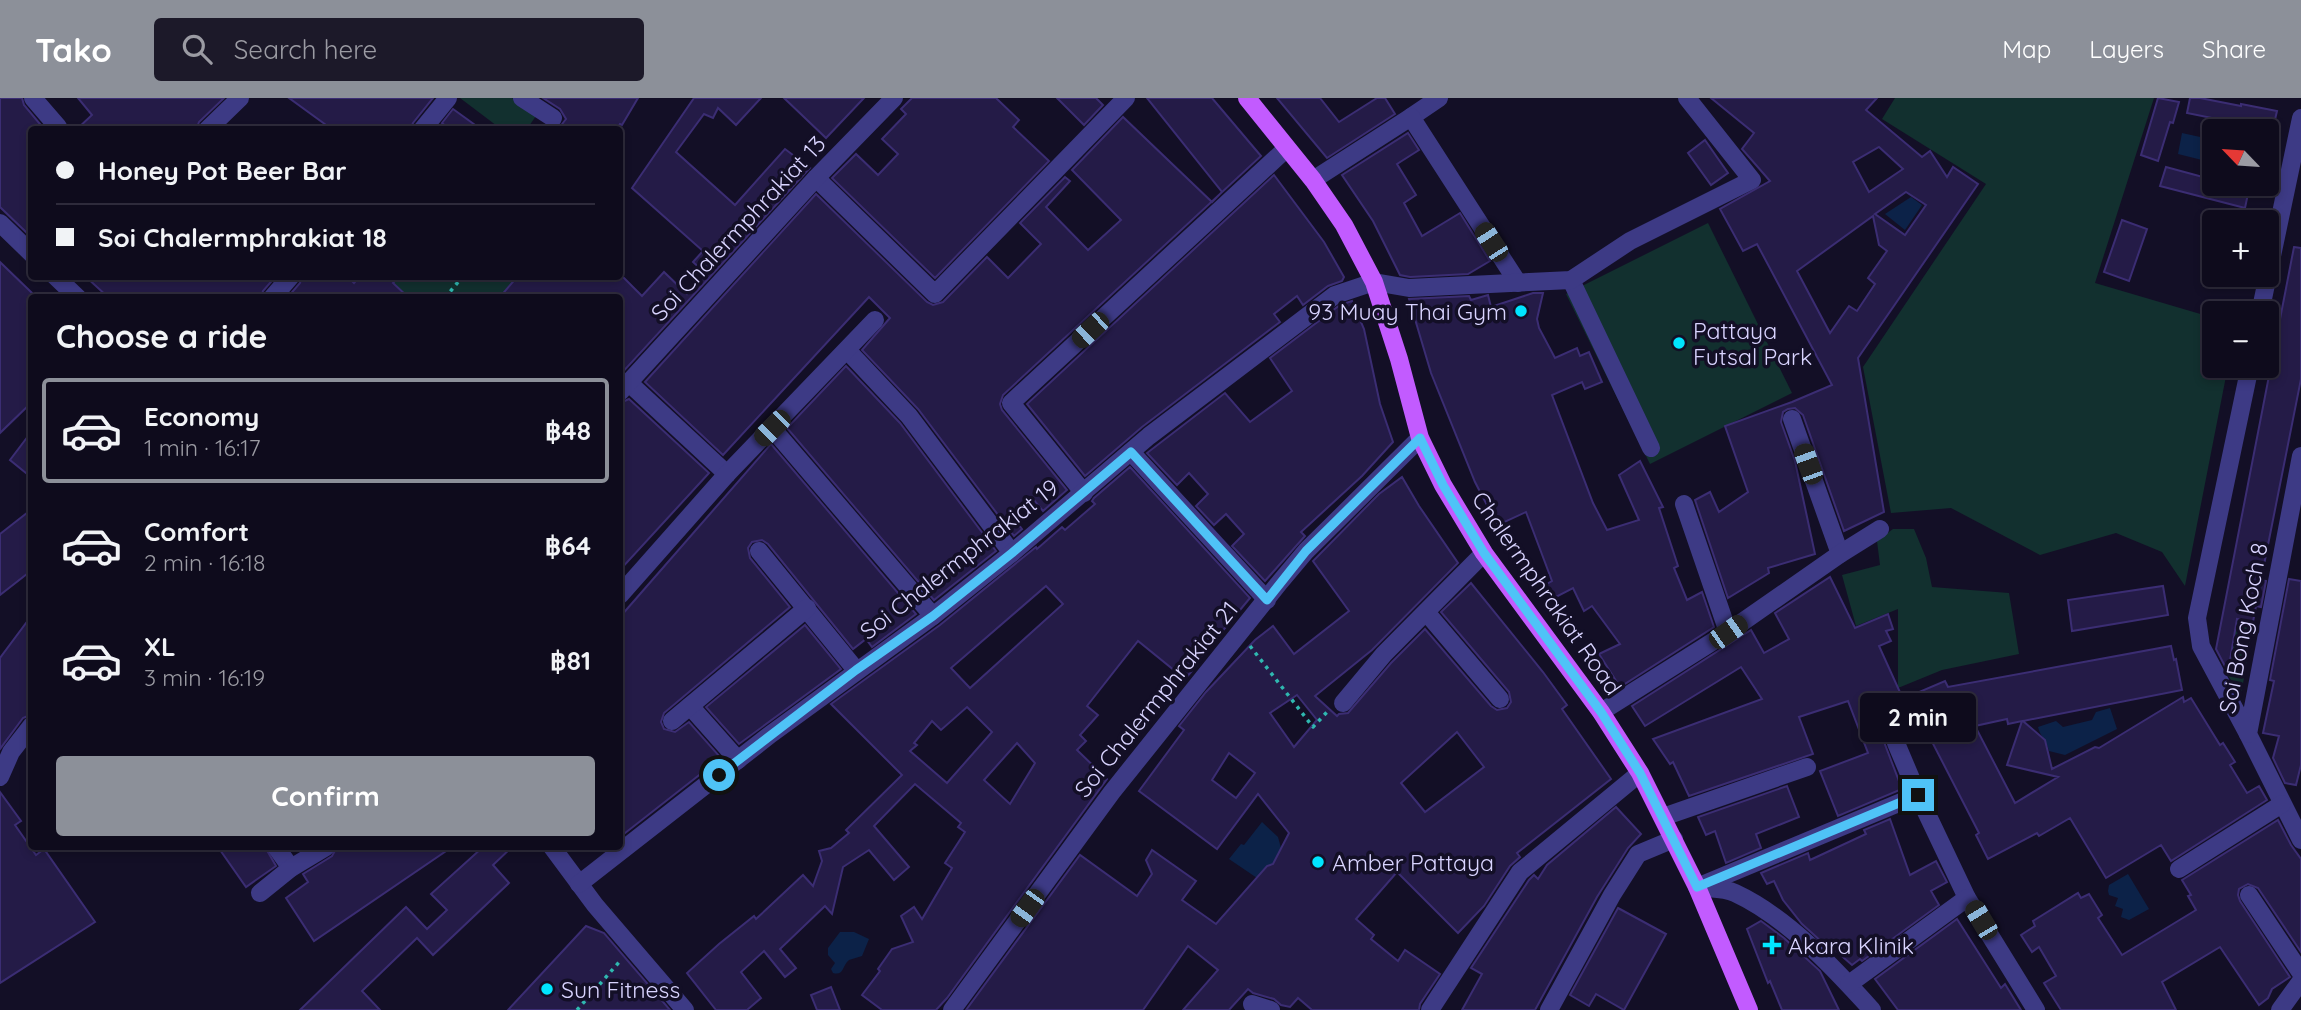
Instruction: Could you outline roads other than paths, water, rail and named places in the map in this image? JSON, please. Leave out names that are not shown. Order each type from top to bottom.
[{"type":"main road","name":"Chalermphrakiat Road","points":[[1247,98],[1313,180],[1344,225],[1374,282],[1399,359],[1420,438],[1443,485],[1484,553],[1601,712],[1640,773],[1697,887],[1749,1010]]},
{"type":"street","points":[[33,98],[57,126]]},
{"type":"street","points":[[212,126],[240,98]]},
{"type":"street","points":[[425,126],[448,98]]},
{"type":"street","points":[[522,98],[553,118]]},
{"type":"street","name":"Soi Chalermphrakiat 13","points":[[624,387],[816,178],[894,98]]},
{"type":"street","points":[[816,178],[935,294],[1126,98]]},
{"type":"street","points":[[1313,180],[1439,98]]},
{"type":"street","points":[[1374,282],[1409,288],[1570,280],[1630,242],[1752,180],[1687,98]]},
{"type":"street","points":[[1411,117],[1518,283]]},
{"type":"street","points":[[2263,301],[2301,118]]},
{"type":"street","points":[[1084,493],[1011,403],[1287,148]]},
{"type":"street","points":[[0,223],[28,250]]},
{"type":"street","points":[[59,280],[74,294]]},
{"type":"street","points":[[275,294],[288,280]]},
{"type":"street","points":[[1570,280],[1651,448]]},
{"type":"street","name":"Soi Chalermphrakiat 19","points":[[623,850],[856,670],[933,616],[1131,452],[1248,360],[1335,296],[1374,282]]},
{"type":"street","points":[[623,592],[727,474],[875,320]]},
{"type":"street","points":[[848,350],[909,416],[1012,553]]},
{"type":"street","points":[[2247,378],[2197,618],[2201,646],[2248,734]]},
{"type":"street","points":[[624,387],[727,474]]},
{"type":"street","points":[[1792,419],[1840,554]]},
{"type":"street","points":[[772,428],[933,616]]},
{"type":"street","name":"Soi Chalermphrakiat 21","points":[[952,1010],[1112,792],[1306,551],[1420,438]]},
{"type":"street","points":[[1131,452],[1267,600]]},
{"type":"street","name":"Soi Bong Koch 8","points":[[2301,456],[2248,734],[2301,840]]},
{"type":"street","points":[[1684,504],[1728,632]]},
{"type":"street","points":[[1601,712],[1728,632],[1880,529]]},
{"type":"street","points":[[759,551],[856,670]]},
{"type":"street","points":[[1343,703],[1384,654],[1484,553]]},
{"type":"street","points":[[672,721],[807,608]]},
{"type":"street","points":[[1426,611],[1500,699]]},
{"type":"street","points":[[691,706],[738,760]]},
{"type":"street","points":[[0,777],[6,754],[28,729]]},
{"type":"street","points":[[1896,743],[1967,898],[2035,1010]]},
{"type":"street","points":[[1663,817],[1807,767]]},
{"type":"street","points":[[1430,1010],[1520,872],[1640,773]]},
{"type":"street","points":[[1697,887],[1918,795]]},
{"type":"street","points":[[2179,869],[2282,804]]},
{"type":"street","points":[[1556,1008],[1612,895],[1638,855],[1674,839]]},
{"type":"street","points":[[278,850],[291,868]]},
{"type":"street","points":[[260,893],[291,868],[321,850]]},
{"type":"street","points":[[554,850],[579,884],[685,1010]]},
{"type":"street","name":"Soi Chalermphrakiat 19","points":[[579,884],[623,850]]},
{"type":"street","points":[[1697,887],[1732,892],[1756,905],[1797,934],[1872,1010]]},
{"type":"street","points":[[2249,895],[2301,973]]},
{"type":"street","points":[[1849,984],[1967,898]]},
{"type":"street","points":[[2280,1010],[2301,981]]},
{"type":"street","points":[[1252,1004],[1271,1010]]},
{"type":"water","points":[[2182,133],[2202,137],[2202,160],[2178,154]]},
{"type":"water","points":[[1911,197],[1922,205],[1905,230],[1885,214]]},
{"type":"water","points":[[2110,708],[2117,729],[2065,755],[2049,751],[2038,727],[2056,721],[2063,727],[2092,720],[2096,712]]},
{"type":"water","points":[[1262,822],[1278,837],[1281,848],[1273,864],[1267,866],[1257,878],[1229,859]]},
{"type":"water","points":[[2128,874],[2149,909],[2129,920],[2121,917],[2123,909],[2115,906],[2118,898],[2109,895],[2108,891],[2109,885]]},
{"type":"water","points":[[840,932],[854,932],[869,939],[862,956],[849,960],[837,974],[831,969],[835,963],[828,955],[828,948]]},
{"type":"place","name":"93 Muay Thai Gym","points":[[1521,311]]},
{"type":"place","name":"Pattaya Futsal Park","points":[[1679,343]]},
{"type":"place","name":"Amber Pattaya","points":[[1318,862]]},
{"type":"place","name":"Akara Klinik","points":[[1772,945]]},
{"type":"place","name":"Sun Fitness","points":[[547,989]]}]
